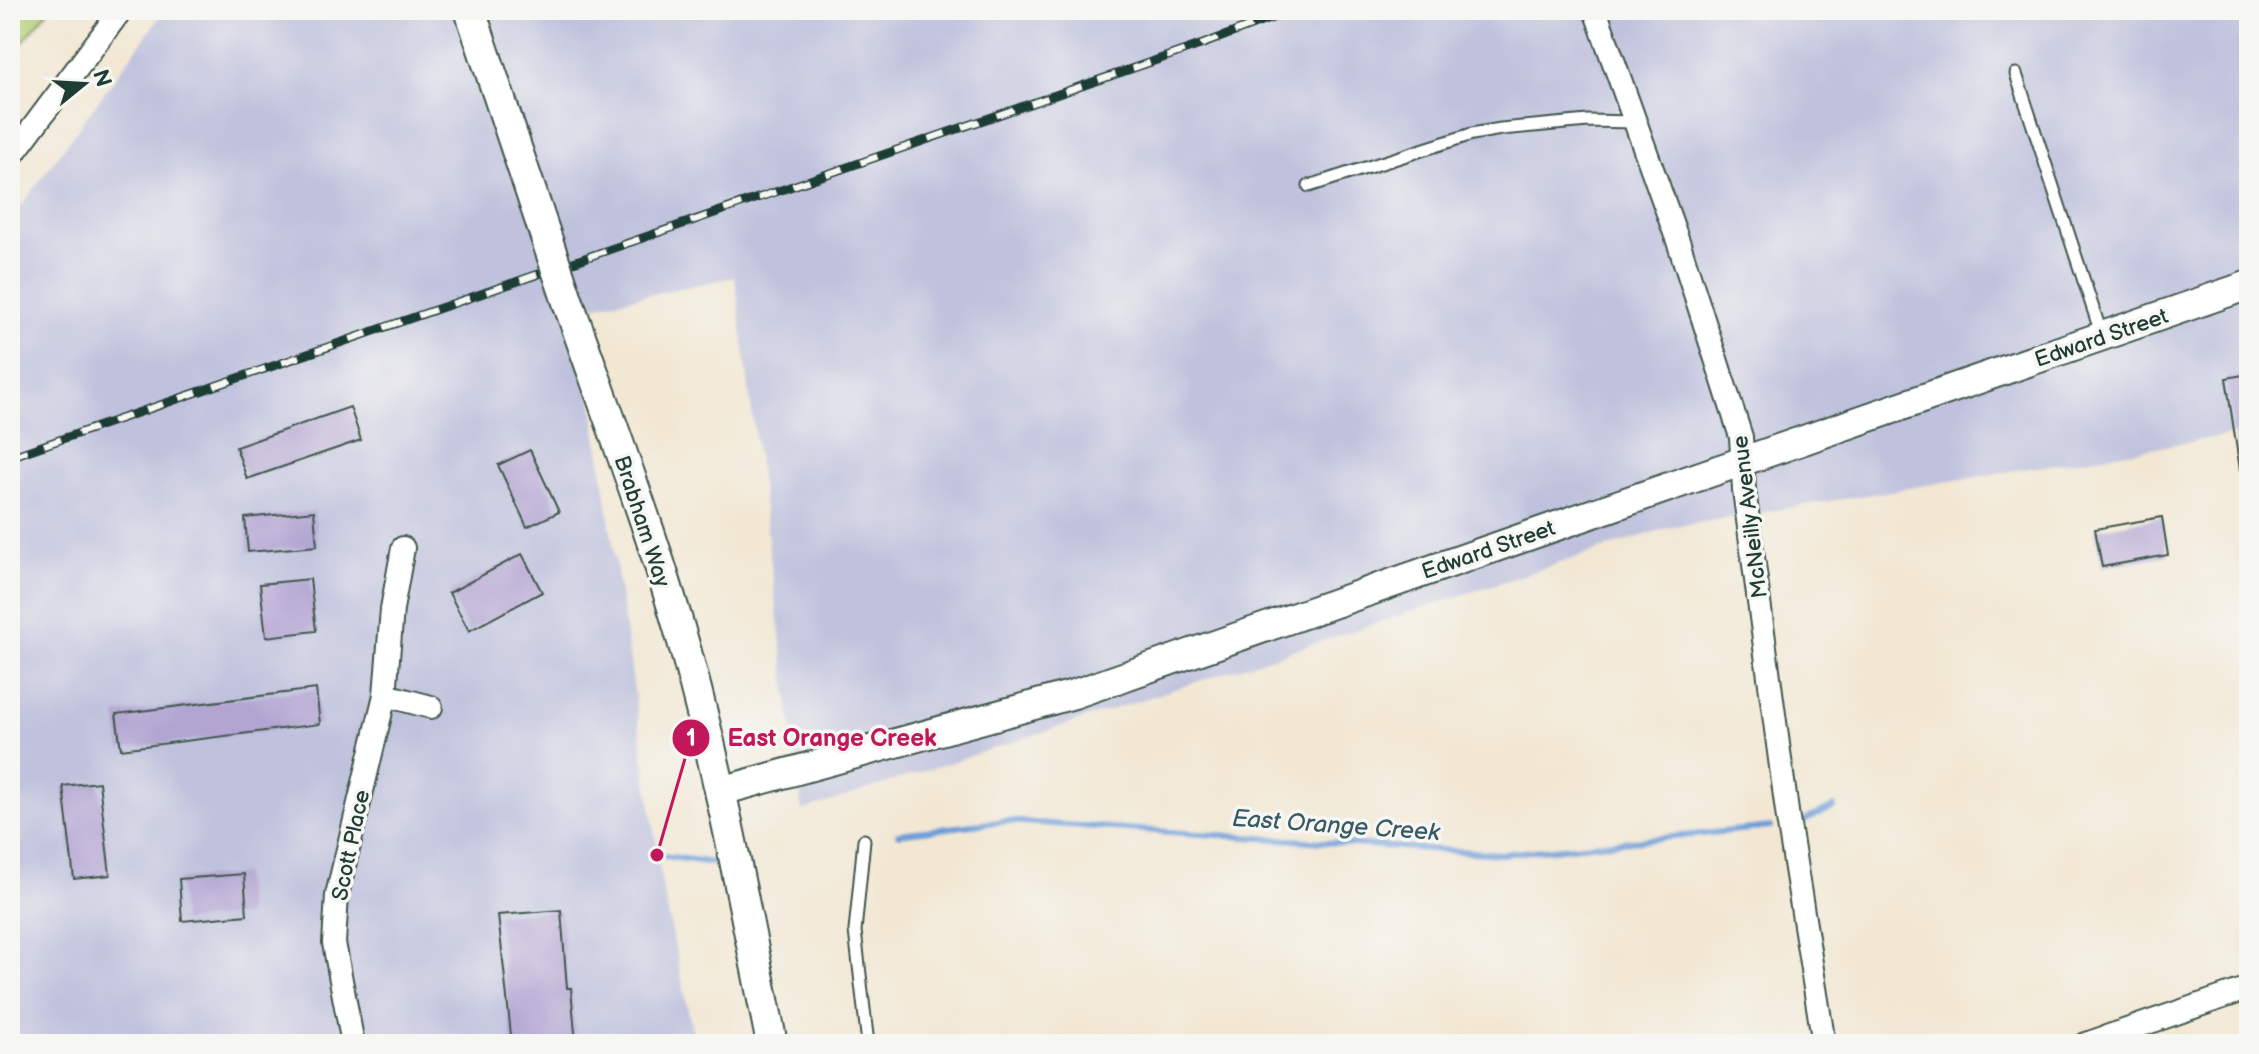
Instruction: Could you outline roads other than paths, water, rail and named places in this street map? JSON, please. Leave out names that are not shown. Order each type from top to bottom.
[{"type":"main road","name":"Brabham Way","points":[[470,10],[639,501],[688,661],[721,791],[772,1044]]},
{"type":"street","points":[[10,158],[121,10]]},
{"type":"street","name":"McNeilly Avenue","points":[[1595,10],[1679,244],[1741,437],[1744,490],[1788,819],[1824,1044]]},
{"type":"street","name":"Edward Street","points":[[721,791],[1074,694],[2249,285]]},
{"type":"street","name":"Scott Place","points":[[353,1044],[334,943],[337,895],[385,695],[392,609],[403,548]]},
{"type":"street","points":[[385,695],[431,707]]},
{"type":"street","points":[[2086,1044],[2249,988]]},
{"type":"lane","points":[[2016,74],[2102,336]]},
{"type":"lane","points":[[1309,186],[1472,134],[1588,121],[1635,122]]},
{"type":"lane","points":[[864,840],[855,931],[868,1044]]},
{"type":"waterway","name":"East Orange Creek","points":[[1801,822],[1834,807]]},
{"type":"waterway","name":"East Orange Creek","points":[[898,834],[1006,821],[1502,854],[1771,827]]},
{"type":"waterway","name":"East Orange Creek","points":[[657,855],[714,863]]},
{"type":"railway","points":[[10,457],[1203,44],[1293,10]]},
{"type":"place","name":"East Orange Creek","points":[[657,855]]}]
